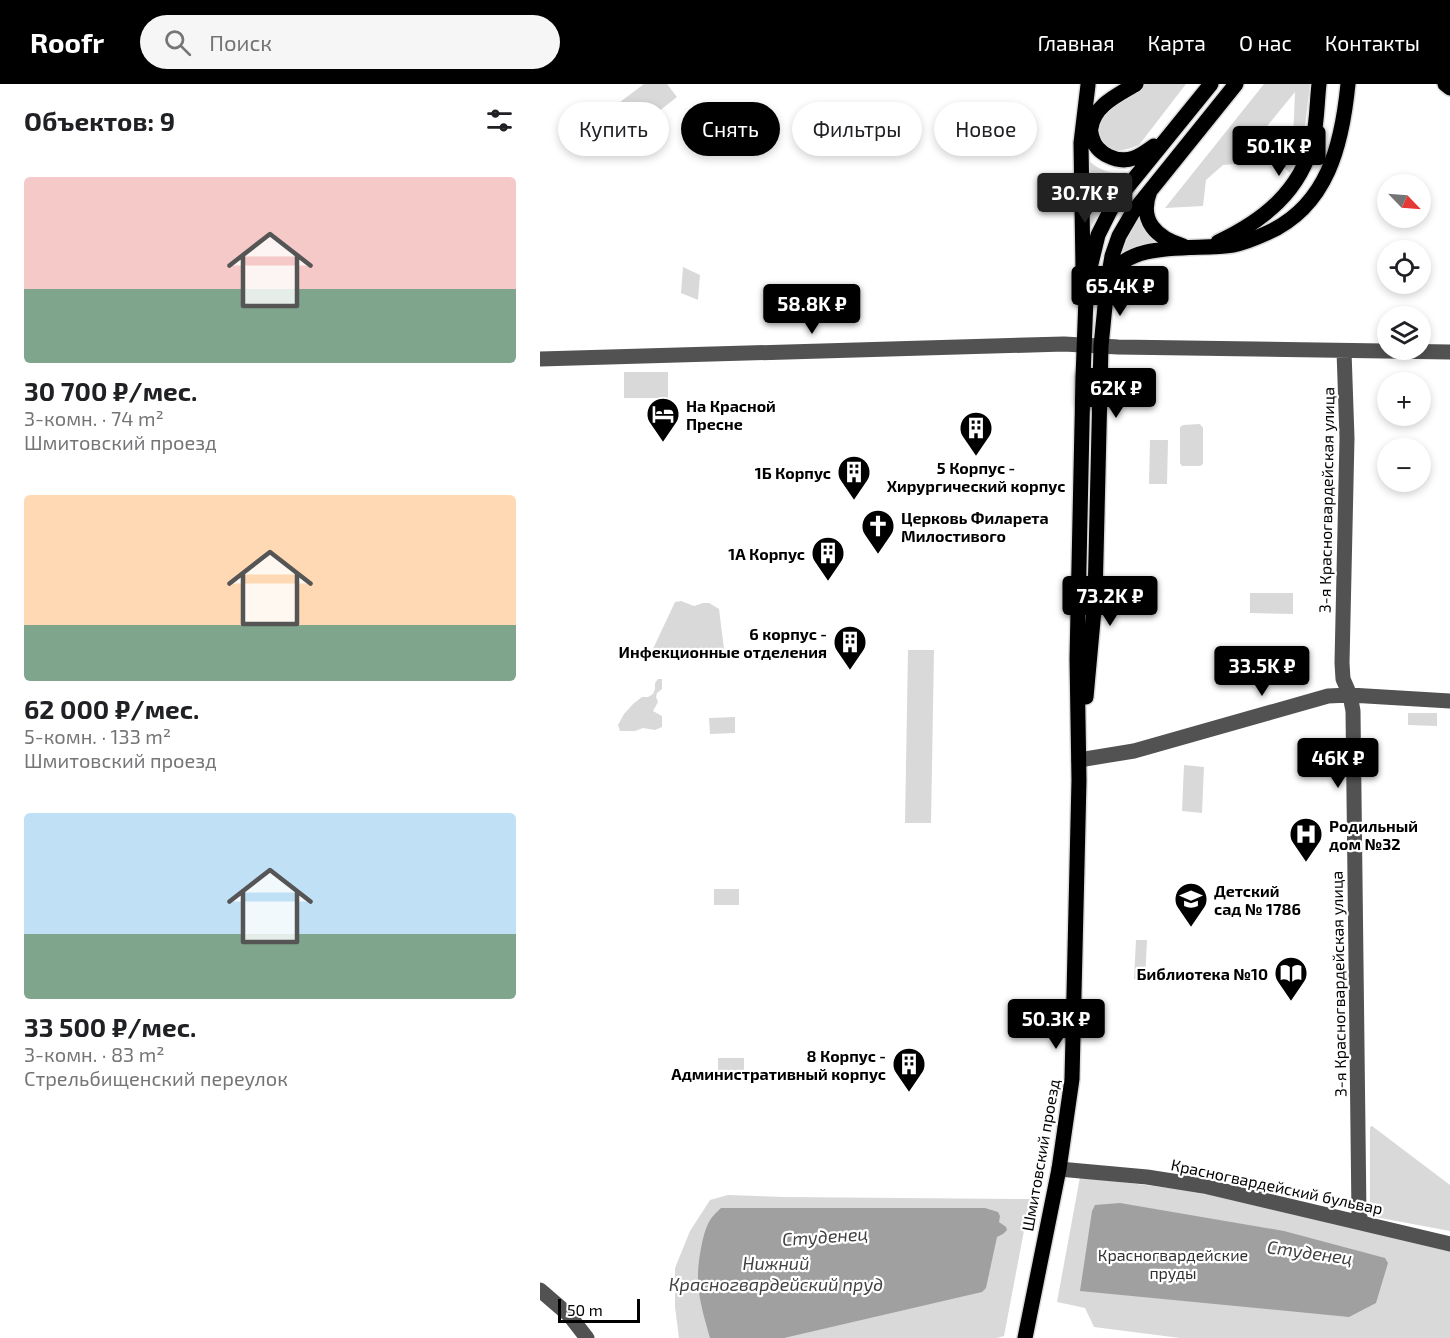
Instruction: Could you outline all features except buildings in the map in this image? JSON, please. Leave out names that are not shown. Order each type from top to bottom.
[{"type":"main road","points":[[1091,131],[1093,118],[1101,108],[1136,84]]},
{"type":"main road","name":"Шмитовский проезд","points":[[1025,1338],[1059,1168],[1072,1080],[1079,760],[1077,659],[1084,345],[1088,280],[1098,235],[1117,200],[1210,84]]},
{"type":"main road","name":"Шмитовский проезд","points":[[1079,760],[1095,600],[1101,346],[1112,256],[1119,236],[1133,212],[1236,84]]},
{"type":"main road","points":[[1152,188],[1147,207],[1148,219],[1156,232],[1167,240],[1181,246],[1196,247],[1216,243],[1243,229],[1272,208],[1290,190],[1302,171],[1314,136],[1319,84]]},
{"type":"main road","points":[[1107,286],[1115,268],[1132,256],[1147,252],[1235,245],[1254,239],[1286,223],[1320,188],[1333,161],[1350,84]]},
{"type":"main road","points":[[1445,84],[1450,88]]},
{"type":"main road","points":[[1088,85],[1093,140],[1099,149],[1109,156],[1121,160],[1133,159],[1169,135]]},
{"type":"main road","points":[[1084,345],[1081,143],[1088,85]]},
{"type":"street","points":[[540,359],[1064,344],[1450,352]]},
{"type":"street","name":"3-я Красногвардейская улица","points":[[1344,351],[1347,438],[1342,663],[1343,679],[1353,711],[1359,1215],[1362,1223]]},
{"type":"street","points":[[1079,760],[1134,751],[1328,696],[1450,700]]},
{"type":"street","name":"Красногвардейский бульвар","points":[[1059,1168],[1147,1177],[1204,1186],[1450,1244]]},
{"type":"street","points":[[540,1290],[569,1315],[587,1338]]},
{"type":"green space","points":[[644,84],[667,84],[677,97],[669,103],[620,102]]},
{"type":"green space","points":[[1146,84],[1186,84],[1139,145],[1122,150],[1106,146],[1098,133],[1101,118],[1115,103]]},
{"type":"green space","points":[[1264,84],[1310,84],[1303,144],[1290,173],[1278,162],[1293,139],[1295,92],[1236,164],[1223,165],[1206,180],[1203,206],[1165,208]]},
{"type":"green space","points":[[1086,158],[1106,171],[1130,172],[1108,199],[1090,228]]},
{"type":"green space","points":[[1144,210],[1167,248],[1119,261],[1129,234]]},
{"type":"green space","points":[[683,267],[700,275],[698,300],[681,293]]},
{"type":"green space","points":[[624,372],[668,372],[668,398],[624,398]]},
{"type":"green space","points":[[1200,424],[1203,428],[1203,464],[1182,466],[1180,463],[1180,427]]},
{"type":"green space","points":[[1150,440],[1168,440],[1167,484],[1149,484]]},
{"type":"green space","points":[[1250,593],[1293,593],[1293,614],[1250,613]]},
{"type":"green space","points":[[681,601],[694,606],[709,603],[719,609],[724,649],[652,651],[675,602]]},
{"type":"green space","points":[[908,650],[934,650],[931,823],[905,823]]},
{"type":"green space","points":[[658,679],[662,679],[662,689],[657,693],[658,702],[653,711],[662,716],[662,727],[655,730],[643,728],[635,731],[620,731],[618,725],[624,714],[642,697],[653,694]]},
{"type":"green space","points":[[1408,713],[1437,713],[1437,726],[1408,725]]},
{"type":"green space","points":[[735,717],[735,733],[710,734],[709,718]]},
{"type":"green space","points":[[1184,765],[1204,767],[1202,813],[1182,811]]},
{"type":"green space","points":[[714,889],[739,889],[739,905],[714,905]]},
{"type":"green space","points":[[1136,940],[1147,940],[1145,980],[1134,979]]},
{"type":"green space","points":[[718,1058],[744,1058],[744,1074],[718,1075]]},
{"type":"green space","points":[[1372,1126],[1450,1185],[1450,1231],[1375,1217],[1370,1213],[1370,1127]]},
{"type":"green space","name":"Красногвардейские пруды","points":[[1080,1177],[1210,1193],[1450,1250],[1450,1338],[1180,1338],[1094,1327],[1085,1308],[1057,1302]]},
{"type":"green space","name":"Нижний Красногвардейский пруд","points":[[728,1195],[1030,1199],[1004,1336],[997,1338],[679,1338],[675,1307],[675,1268],[690,1231],[710,1200]]},
{"type":"water","name":"Студенец","points":[[1120,1203],[1284,1231],[1385,1258],[1388,1263],[1376,1303],[1349,1317],[1080,1291],[1092,1211],[1095,1205]]},
{"type":"water","name":"Нижний Красногвардейский пруд","points":[[721,1208],[985,1208],[998,1212],[999,1222],[1007,1230],[997,1237],[986,1288],[982,1292],[784,1338],[710,1338],[702,1310],[698,1268],[706,1227]]},
{"type":"place","name":"На Красной Пресне","points":[[663,443]]},
{"type":"place","name":"5 Корпус - Хирургический корпус","points":[[976,457]]},
{"type":"place","name":"1Б Корпус","points":[[854,501]]},
{"type":"place","name":"Церковь Филарета Милостивого","points":[[878,555]]},
{"type":"place","name":"1А Корпус","points":[[828,582]]},
{"type":"place","name":"6 корпус - Инфекционные отделения","points":[[850,671]]},
{"type":"place","name":"Родильный дом №32","points":[[1306,863]]},
{"type":"place","name":"Детский сад № 1786","points":[[1191,928]]},
{"type":"place","name":"Библиотека №10","points":[[1291,1002]]},
{"type":"place","name":"8 Корпус - Административный корпус","points":[[909,1093]]}]
